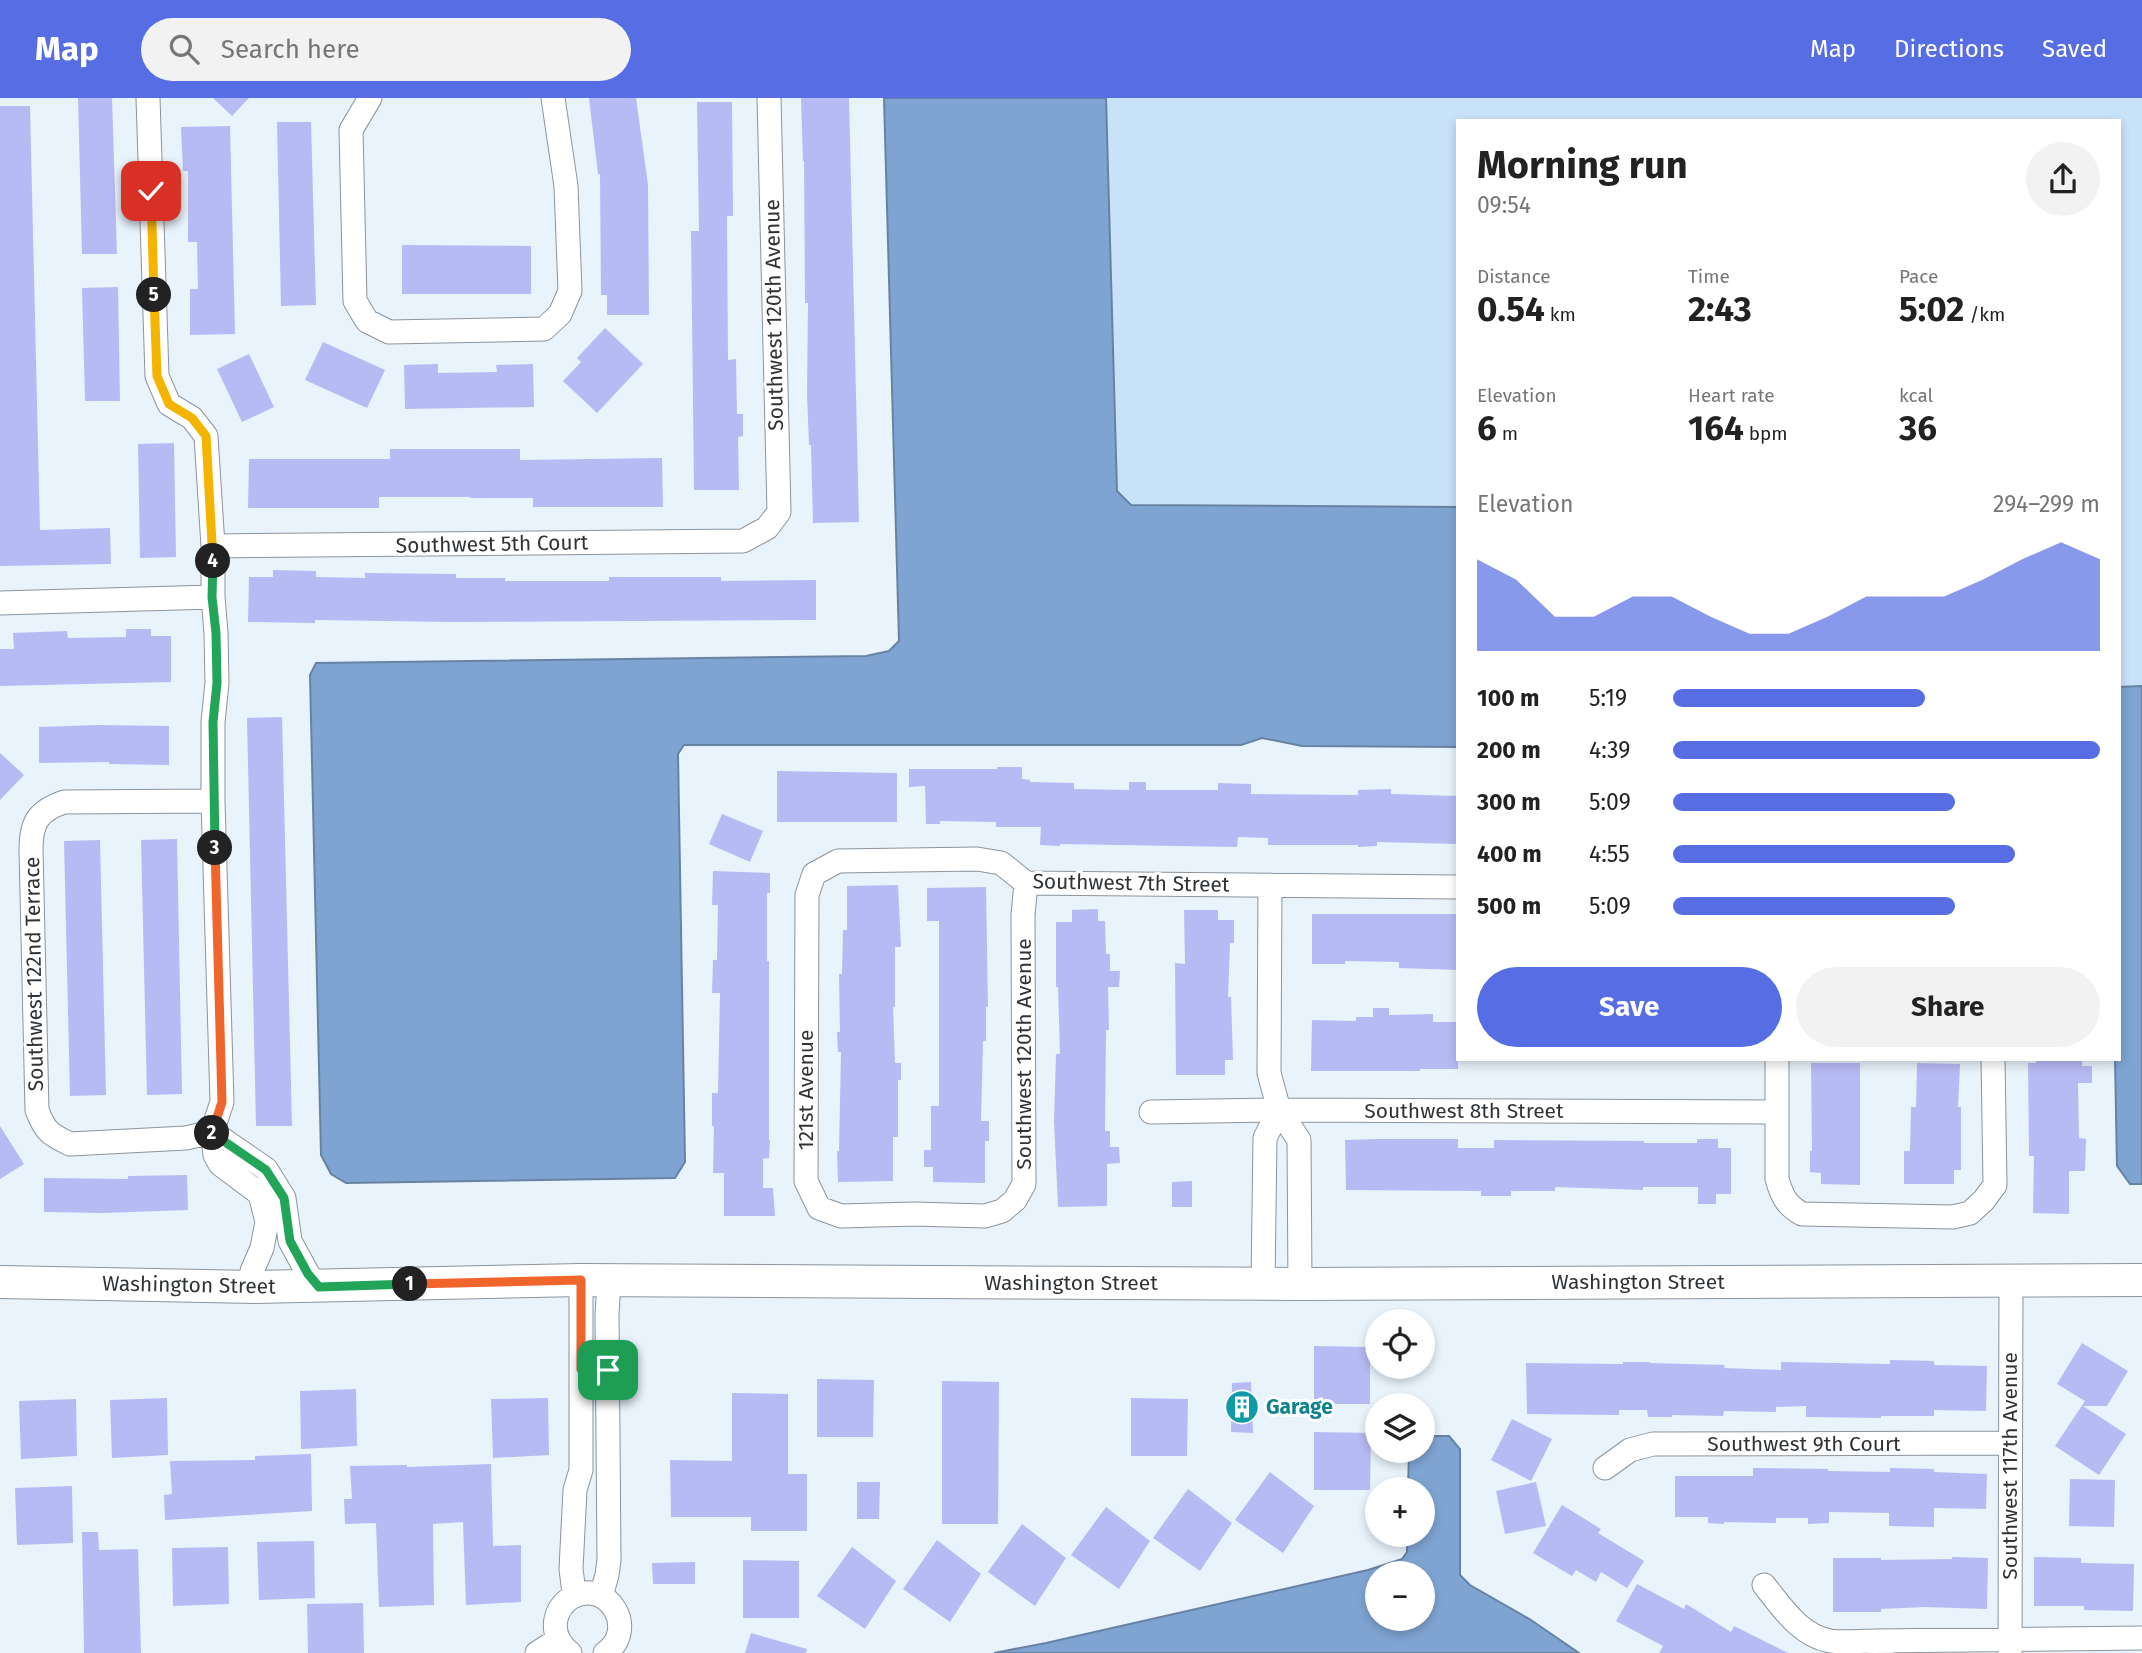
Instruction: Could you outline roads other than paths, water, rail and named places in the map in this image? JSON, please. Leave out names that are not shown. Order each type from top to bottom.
[{"type":"street","points":[[148,98],[157,376],[169,404],[192,418],[206,436],[213,546],[212,597],[217,683],[213,722],[213,801],[222,1102],[212,1132],[215,1155],[220,1164],[260,1194],[267,1222],[262,1248],[252,1271],[255,1287]]},
{"type":"street","points":[[370,98],[351,130],[355,301],[367,321],[389,332],[544,329],[560,314],[570,291],[566,186],[554,98]]},
{"type":"street","name":"Southwest 120th Avenue","points":[[767,528],[779,512],[769,98]]},
{"type":"street","name":"Southwest 5th Court","points":[[213,546],[743,541],[767,528]]},
{"type":"street","points":[[0,603],[212,597]]},
{"type":"street","name":"Southwest 122nd Terrace","points":[[212,1132],[186,1138],[70,1144],[44,1128],[37,1110],[31,832],[48,808],[64,802],[213,801]]},
{"type":"street","name":"Southwest 7th Street","points":[[814,874],[838,861],[977,859],[1001,863],[1026,883],[1456,887]]},
{"type":"street","name":"121st Avenue","points":[[814,874],[807,895],[806,1181],[819,1208],[841,1216],[914,1214]]},
{"type":"street","name":"Southwest 120th Avenue","points":[[914,1214],[985,1216],[1002,1211],[1015,1200],[1024,1184],[1023,915],[1026,883]]},
{"type":"street","points":[[1270,885],[1269,1073],[1279,1110],[1299,1140],[1300,1284]]},
{"type":"street","points":[[1777,1061],[1777,1179],[1781,1194],[1789,1207],[1802,1214],[1890,1217],[1953,1217],[1970,1213],[1995,1185],[1993,1061]]},
{"type":"street","points":[[1263,1284],[1265,1138],[1279,1110]]},
{"type":"street","name":"Southwest 8th Street","points":[[1152,1112],[1777,1112]]},
{"type":"street","points":[[212,1132],[266,1170],[284,1198],[290,1241],[308,1274],[319,1287]]},
{"type":"street","name":"Southwest 117th Avenue","points":[[2010,1646],[2011,1280]]},
{"type":"street","name":"Washington Street","points":[[0,1282],[319,1287],[595,1281],[1300,1284],[2142,1280]]},
{"type":"street","points":[[537,1653],[564,1646],[556,1633],[556,1617],[574,1590],[571,1569],[575,1490],[580,1478],[581,1369],[595,1281]]},
{"type":"street","points":[[595,1281],[607,1315],[609,1560],[601,1596]]},
{"type":"street","points":[[581,1369],[608,1370]]},
{"type":"street","name":"Southwest 9th Court","points":[[1605,1468],[1630,1450],[1653,1444],[2010,1443]]},
{"type":"street","points":[[1764,1585],[1792,1619],[1815,1637],[1832,1642],[1878,1647],[2010,1646],[2142,1638]]},
{"type":"street","points":[[574,1590],[609,1600],[621,1625],[614,1650]]},
{"type":"water","points":[[884,98],[1106,98],[1117,491],[1131,505],[1456,507],[1456,747],[1302,746],[1262,738],[1241,745],[684,745],[678,754],[685,1162],[675,1178],[346,1183],[331,1174],[321,1155],[310,675],[316,663],[866,656],[889,651],[899,641]]},
{"type":"water","points":[[2142,686],[2142,1184],[2130,1184],[2117,1166],[2115,1061],[2121,1061],[2121,687]]},
{"type":"water","points":[[1435,1436],[1449,1436],[1460,1449],[1460,1575],[1470,1585],[1531,1620],[1579,1653],[994,1653],[1365,1571],[1365,1631],[1435,1631],[1435,1561],[1396,1561],[1402,1559],[1407,1547],[1435,1547],[1435,1477],[1408,1477],[1409,1463],[1435,1463]]},
{"type":"place","name":"Garage","points":[[1242,1407]]}]
